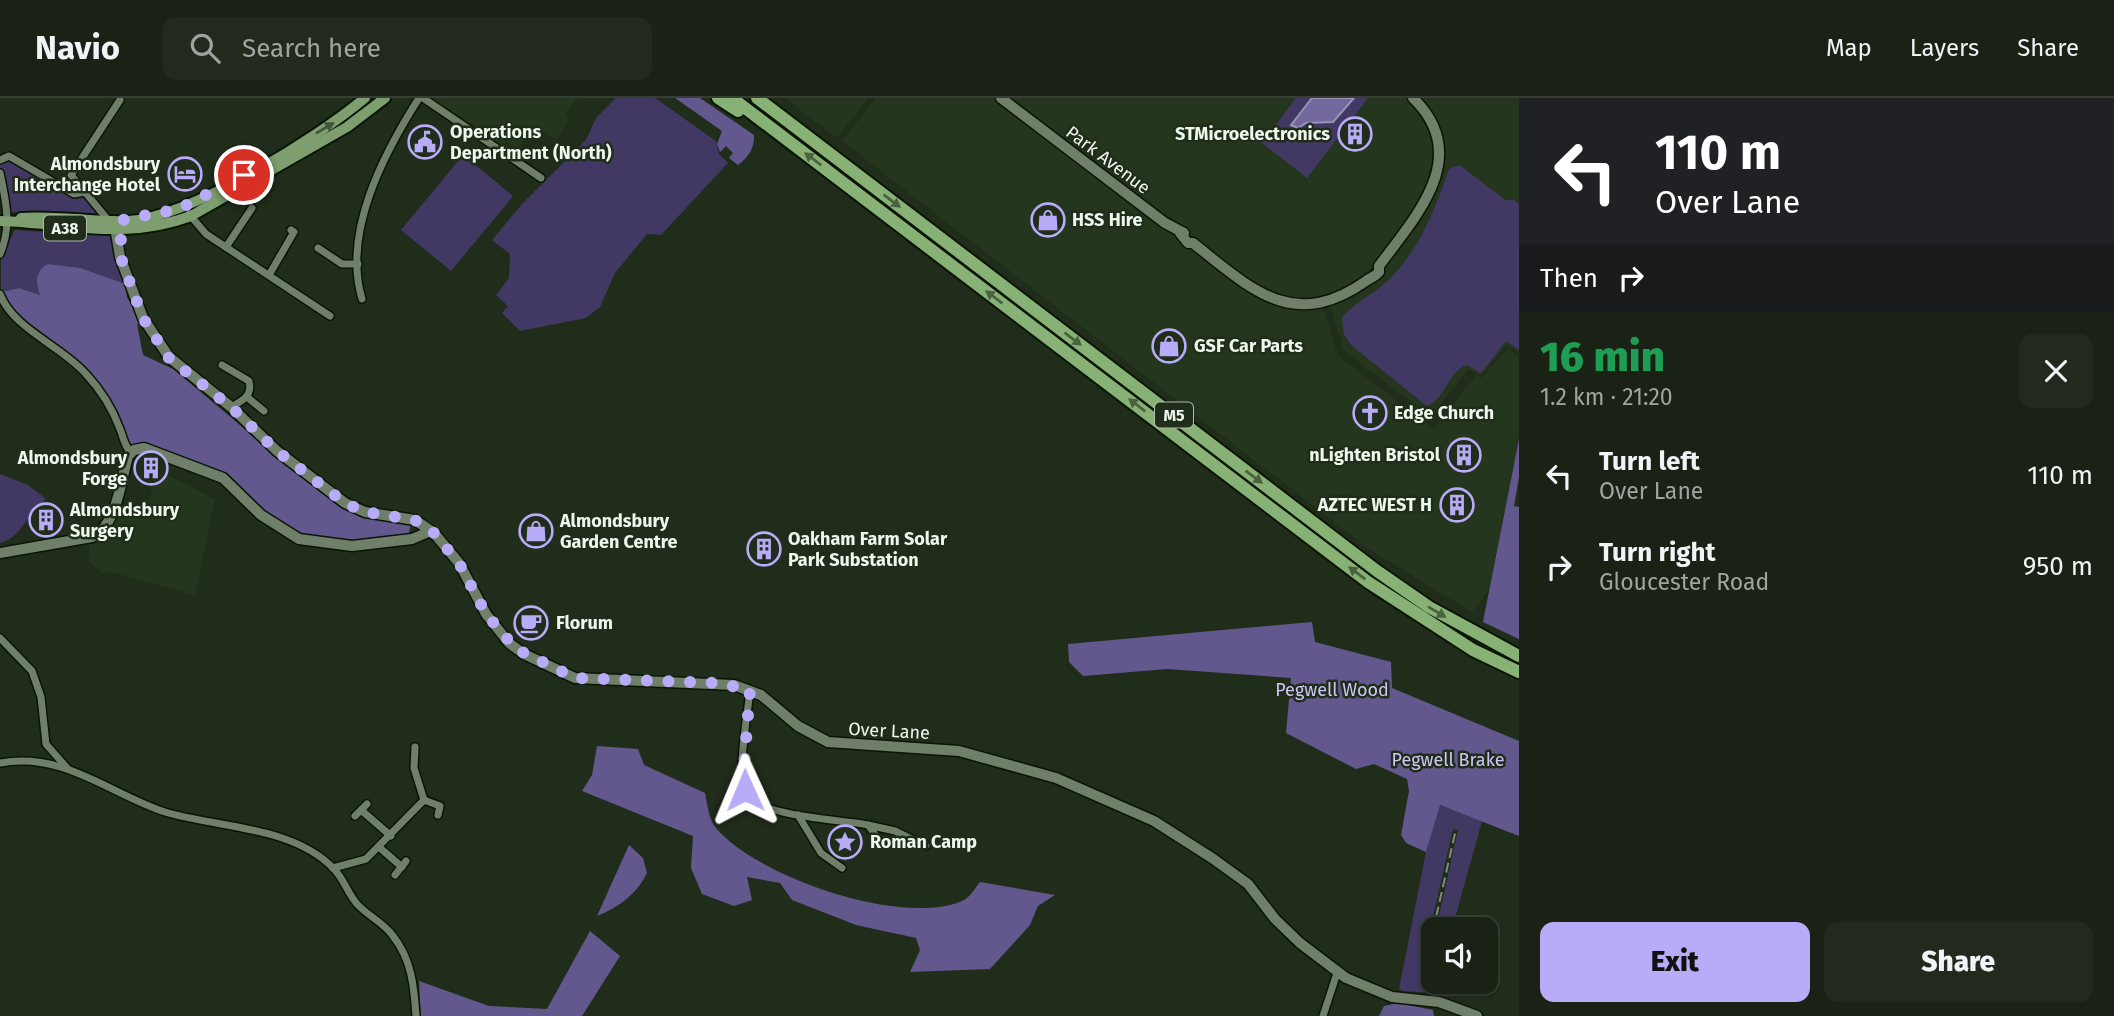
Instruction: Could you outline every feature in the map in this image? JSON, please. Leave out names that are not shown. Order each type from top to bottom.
[{"type":"highway","name":"M5","points":[[718,98],[781,135]]},
{"type":"highway","name":"M5","points":[[732,98],[1368,582],[1473,650],[1519,673]]},
{"type":"highway","name":"M5","points":[[757,98],[1377,571],[1439,613],[1519,656]]},
{"type":"highway","name":"M5","points":[[770,98],[838,159]]},
{"type":"main road","name":"A38","points":[[188,212],[319,131],[365,98]]},
{"type":"main road","name":"A38","points":[[4,221],[30,217],[154,228],[326,140],[385,98]]},
{"type":"street","points":[[362,299],[358,264],[364,220],[381,166],[421,98],[509,150],[541,178]]},
{"type":"street","name":"Park Avenue","points":[[1005,101],[1009,107],[1264,293],[1276,300],[1298,305],[1325,304],[1350,294],[1374,278],[1424,206],[1438,172],[1439,158],[1432,123],[1413,98]]},
{"type":"street","points":[[116,224],[71,175],[120,100]]},
{"type":"street","points":[[0,150],[74,194],[84,192]]},
{"type":"street","points":[[0,160],[9,156]]},
{"type":"street","points":[[0,173],[8,237],[0,254]]},
{"type":"street","points":[[188,212],[206,234],[330,316]]},
{"type":"street","points":[[226,247],[251,213]]},
{"type":"street","name":"Over Lane","points":[[116,224],[120,254],[143,318],[169,358],[231,407],[277,451],[355,510],[415,520],[431,531],[459,563],[486,614],[509,643],[568,676],[718,683],[750,690],[769,700],[798,726],[828,742],[946,749],[978,755],[1056,778],[1154,821],[1248,884],[1275,919],[1337,973],[1392,997],[1439,1002],[1477,1016]]},
{"type":"street","points":[[269,275],[294,232],[291,230]]},
{"type":"street","points":[[318,248],[342,264],[358,264]]},
{"type":"street","points":[[0,294],[16,317],[68,356],[87,374],[109,406],[125,446],[131,453]]},
{"type":"street","points":[[222,365],[248,381],[247,397]]},
{"type":"street","points":[[231,407],[247,397]]},
{"type":"street","points":[[247,397],[264,411]]},
{"type":"street","points":[[1,553],[92,537],[102,531],[131,453],[144,448],[223,478],[261,515],[288,534],[307,541],[352,546],[412,539],[431,531]]},
{"type":"street","points":[[0,638],[32,671],[41,697],[46,744],[67,768]]},
{"type":"street","points":[[750,690],[743,778],[745,790],[758,803],[798,815],[895,831],[926,846]]},
{"type":"street","points":[[417,752],[414,768],[424,800]]},
{"type":"street","points":[[0,764],[19,762],[67,768],[165,812],[235,825],[314,852],[333,868],[358,906],[393,935],[413,977],[416,1016]]},
{"type":"street","points":[[333,868],[366,859],[380,848],[424,800]]},
{"type":"street","points":[[424,800],[440,806],[438,815]]},
{"type":"street","points":[[361,810],[391,836]]},
{"type":"street","points":[[798,815],[821,853],[842,867]]},
{"type":"street","points":[[868,825],[882,844]]},
{"type":"street","points":[[380,848],[404,864],[395,875]]},
{"type":"street","points":[[1323,1016],[1337,973]]},
{"type":"shaded area","points":[[431,98],[577,98],[565,115],[569,119],[556,139],[535,126],[516,150],[507,142],[502,148]]},
{"type":"shaded area","points":[[616,98],[655,98],[716,141],[719,154],[728,163],[661,235],[647,234],[615,273],[600,307],[586,318],[520,331],[502,313],[508,306],[496,295],[509,278],[510,254],[492,240],[522,204],[586,140],[596,118]]},
{"type":"shaded area","points":[[785,98],[868,98],[837,138]]},
{"type":"shaded area","points":[[876,98],[1414,98],[1409,102],[1420,112],[1431,138],[1435,158],[1434,172],[1424,200],[1369,271],[1349,290],[1321,300],[1338,356],[1434,429],[1476,375],[1482,378],[1508,348],[1519,357],[1519,440],[1489,589],[1472,612],[1369,549],[842,141]]},
{"type":"shaded area","points":[[1296,98],[1368,98],[1307,178],[1262,143]]},
{"type":"shaded area","points":[[1312,98],[1354,98],[1333,122],[1306,123],[1298,128],[1291,125]]},
{"type":"shaded area","points":[[1418,98],[1519,98],[1519,352],[1506,345],[1481,376],[1468,369],[1431,417],[1344,351],[1330,306],[1364,290],[1376,279],[1433,197],[1442,155]]},
{"type":"shaded area","points":[[463,155],[513,196],[451,271],[401,230]]},
{"type":"shaded area","points":[[8,159],[72,194],[84,197],[100,215],[10,212],[0,167],[0,162]]},
{"type":"shaded area","points":[[1461,166],[1505,200],[1514,200],[1519,204],[1519,350],[1506,341],[1481,373],[1467,365],[1461,368],[1439,397],[1427,406],[1351,345],[1344,334],[1342,318],[1400,268],[1418,242],[1432,214],[1449,169]]},
{"type":"shaded area","points":[[15,230],[109,236],[125,284],[81,268],[48,264],[37,278],[41,295],[19,288],[1,292],[1,256]]},
{"type":"shaded area","points":[[157,469],[215,499],[195,595],[115,573],[102,573],[89,561],[89,542],[108,539],[117,508],[146,515]]},
{"type":"shaded area","points":[[0,474],[28,485],[46,499],[20,530],[0,543]]},
{"type":"shaded area","points":[[1439,805],[1482,821],[1455,917],[1439,917],[1458,830],[1453,829],[1433,917],[1421,917],[1421,992],[1403,991],[1399,989],[1426,852]]},
{"type":"green space","points":[[675,98],[700,98],[754,135],[752,148],[745,159],[738,165],[729,158],[733,153],[726,146],[720,152],[717,144],[722,131]]},
{"type":"green space","points":[[48,264],[81,268],[125,284],[127,297],[140,322],[137,324],[143,355],[173,369],[307,481],[349,512],[362,517],[406,520],[411,524],[408,536],[352,545],[288,534],[240,491],[151,449],[131,452],[111,405],[69,354],[17,316],[1,292],[19,288],[40,295],[37,277]]},
{"type":"green space","points":[[1519,439],[1519,477],[1514,506],[1519,507],[1519,639],[1483,622]]},
{"type":"green space","points":[[1312,622],[1315,642],[1391,662],[1392,688],[1519,741],[1519,836],[1440,805],[1426,852],[1406,843],[1401,835],[1409,791],[1407,779],[1374,764],[1356,769],[1286,733],[1291,678],[1167,669],[1083,676],[1069,662],[1068,644]]},
{"type":"green space","points":[[597,746],[638,749],[644,765],[705,793],[714,825],[736,846],[763,864],[832,893],[904,907],[936,907],[962,901],[980,882],[1055,895],[1038,906],[1030,925],[990,969],[910,972],[920,950],[916,938],[856,925],[792,900],[780,883],[747,877],[752,900],[734,906],[702,894],[691,868],[693,836],[582,791],[592,775]]},
{"type":"green space","points":[[629,845],[643,858],[647,873],[627,899],[597,916]]},
{"type":"green space","points":[[590,931],[620,956],[582,1016],[421,1016],[419,981],[489,1006],[547,1009]]},
{"type":"green space","points":[[1398,1003],[1433,1010],[1434,1016],[1379,1016],[1384,1006]]},
{"type":"railway","points":[[1436,917],[1456,829]]},
{"type":"place","name":"STMicroelectronics","points":[[1355,134]]},
{"type":"place","name":"Operations Department (North)","points":[[425,142]]},
{"type":"place","name":"Almondsbury Interchange Hotel","points":[[185,174]]},
{"type":"place","name":"HSS Hire","points":[[1048,220]]},
{"type":"place","name":"GSF Car Parts","points":[[1169,346]]},
{"type":"place","name":"Edge Church","points":[[1370,413]]},
{"type":"place","name":"nLighten Bristol","points":[[1464,455]]},
{"type":"place","name":"Almondsbury Forge","points":[[151,468]]},
{"type":"place","name":"AZTEC WEST H","points":[[1457,505]]},
{"type":"place","name":"Almondsbury Surgery","points":[[46,520]]},
{"type":"place","name":"Almondsbury Garden Centre","points":[[536,531]]},
{"type":"place","name":"Oakham Farm Solar Park Substation","points":[[764,549]]},
{"type":"place","name":"Florum","points":[[531,623]]},
{"type":"place","name":"Roman Camp","points":[[845,842]]},
{"type":"route","points":[[244,175],[170,213],[122,220],[120,254],[123,264],[143,318],[169,358],[231,407],[277,451],[355,510],[415,520],[434,533],[459,563],[486,614],[509,643],[524,654],[575,678],[679,684],[718,683],[750,690],[743,778],[745,790]]},
{"type":"park label","name":"Pegwell Wood","points":[[1332,690]]},
{"type":"park label","name":"Pegwell Brake","points":[[1448,760]]}]
